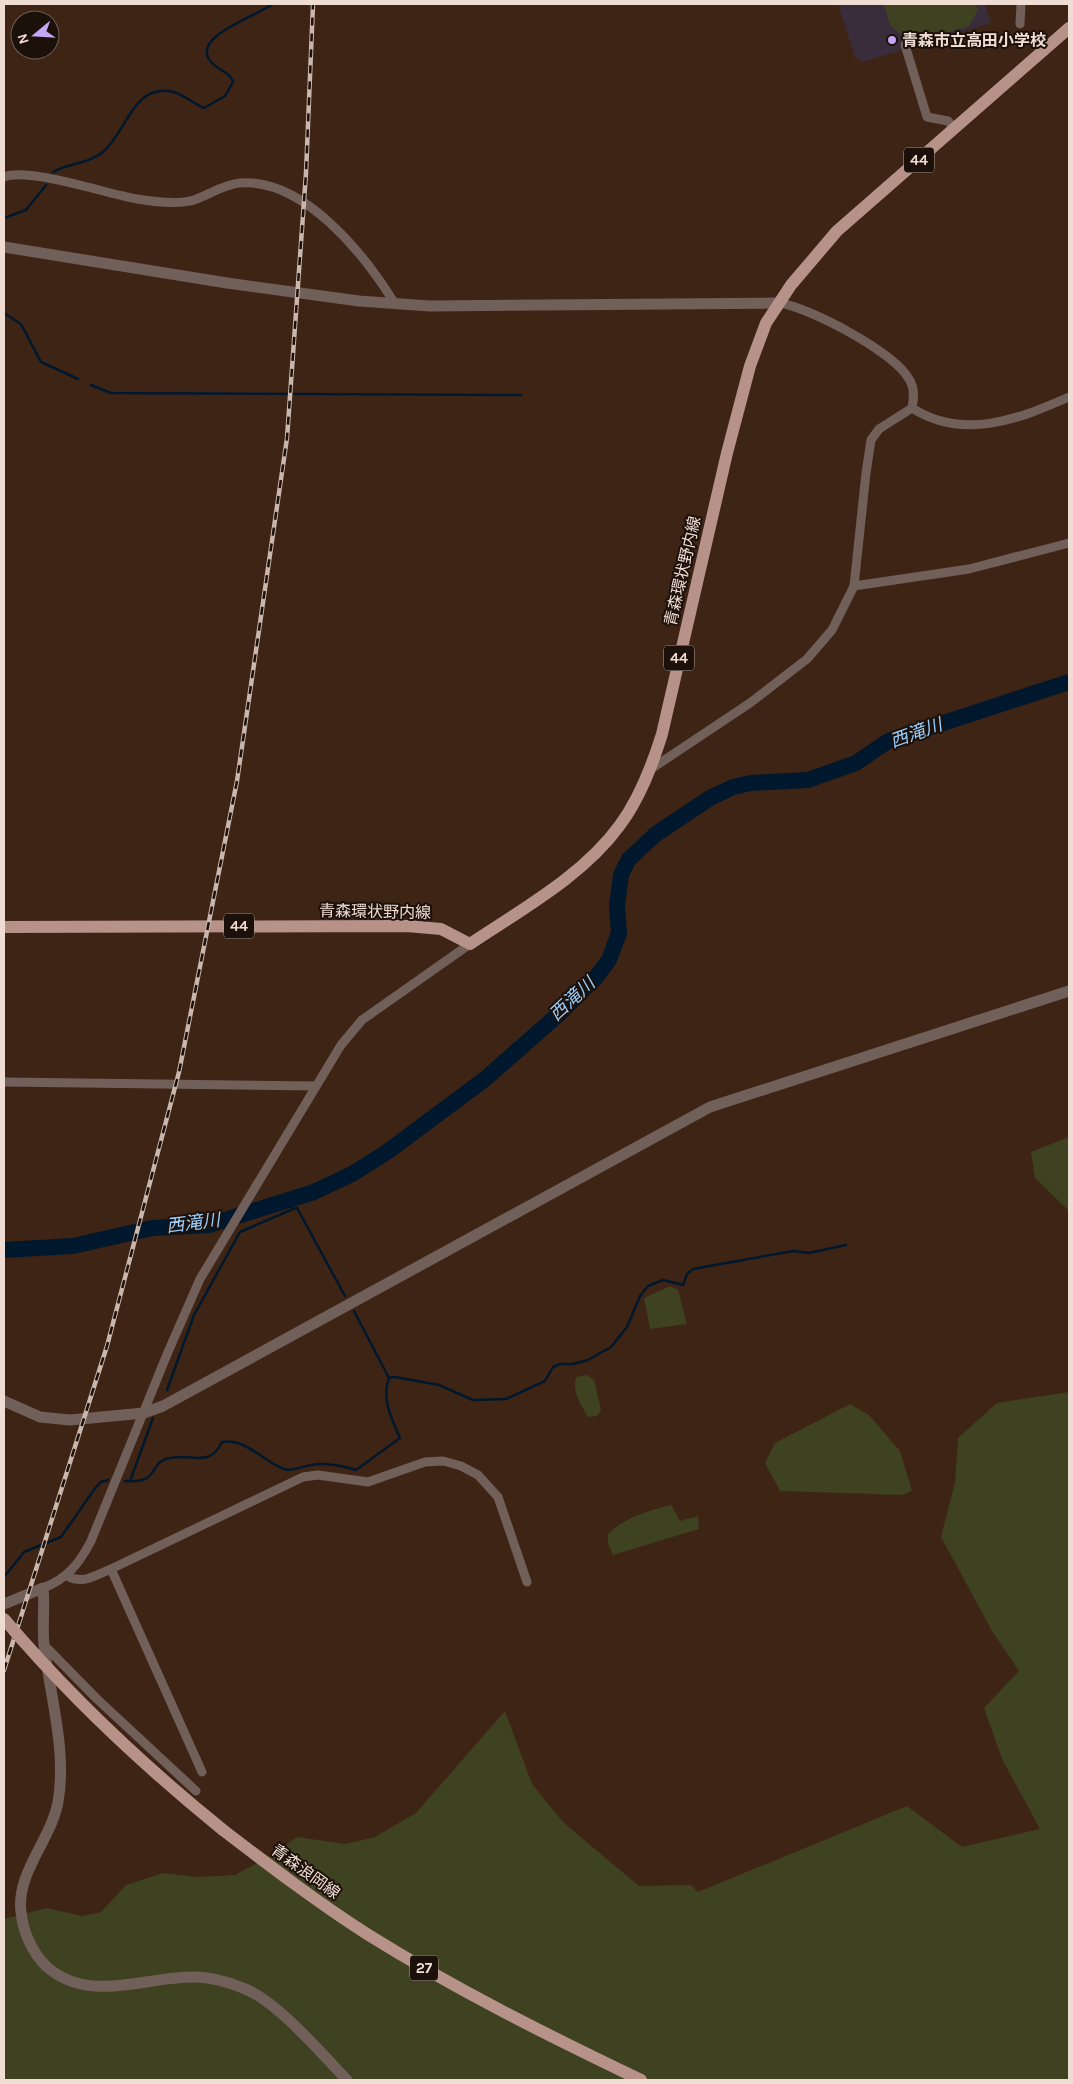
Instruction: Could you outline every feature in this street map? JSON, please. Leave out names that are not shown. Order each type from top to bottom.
[{"type":"main road","name":"青森環状野内線","points":[[4,927],[407,926],[441,929],[470,944],[536,900],[578,868],[604,843],[620,824],[651,769],[662,734],[718,490],[750,366],[766,323],[779,303],[837,230],[1069,28]]},
{"type":"main road","name":"青森浪岡線","points":[[4,1619],[91,1714],[174,1790],[302,1890],[367,1934],[472,1996],[540,2032],[641,2080]]},
{"type":"street","points":[[1020,24],[1021,4]]},
{"type":"street","points":[[905,45],[927,117],[948,121],[954,128]]},
{"type":"street","points":[[4,177],[15,174],[24,175],[82,185],[136,199],[164,202],[192,200],[238,183],[266,184],[282,190],[308,205],[340,232],[376,274],[395,304]]},
{"type":"street","points":[[4,247],[227,284],[395,304],[430,306],[779,303],[805,309],[881,351],[898,364],[910,379],[914,395],[912,408],[879,429],[872,440],[866,473],[854,586],[832,630],[806,659],[750,703],[651,769]]},
{"type":"street","points":[[912,408],[928,418],[950,423],[977,424],[1023,417],[1069,397]]},
{"type":"street","points":[[854,586],[969,569],[1069,543]]},
{"type":"street","points":[[4,1604],[67,1576],[82,1559],[91,1542],[200,1279],[341,1045],[362,1020],[470,944]]},
{"type":"street","points":[[4,1401],[40,1417],[56,1420],[144,1413],[182,1397],[494,1223],[710,1107],[1069,991]]},
{"type":"street","points":[[4,1082],[316,1086]]},
{"type":"street","points":[[67,1576],[75,1581],[84,1580],[111,1569],[303,1477],[318,1475],[368,1482],[425,1462],[443,1461],[461,1466],[478,1475],[489,1484],[498,1497],[527,1582]]},
{"type":"street","points":[[111,1569],[202,1772]]},
{"type":"street","points":[[43,1588],[44,1645],[57,1731],[60,1777],[58,1804],[48,1833],[22,1892],[20,1912],[26,1935],[39,1959],[55,1973],[74,1983],[103,1987],[195,1977],[226,1982],[246,1989],[278,2011],[348,2080]]},
{"type":"street","points":[[44,1645],[102,1703],[196,1791]]},
{"type":"shaded area","name":"青森市立高田小学校","points":[[838,4],[985,4],[991,23],[862,62],[855,57]]},
{"type":"green space","points":[[884,4],[976,4],[978,10],[969,26],[912,44],[890,25]]},
{"type":"green space","points":[[1069,1137],[1069,1211],[1035,1178],[1031,1152]]},
{"type":"green space","points":[[670,1286],[678,1290],[687,1324],[650,1329],[644,1298]]},
{"type":"green space","points":[[587,1375],[594,1380],[601,1410],[597,1416],[588,1417],[576,1393],[576,1377]]},
{"type":"green space","points":[[1069,1392],[1069,2080],[4,2080],[4,1919],[47,1908],[82,1916],[101,1912],[126,1885],[163,1873],[198,1877],[235,1875],[267,1858],[297,1837],[345,1844],[375,1837],[416,1813],[505,1711],[532,1784],[564,1823],[639,1886],[691,1885],[698,1892],[907,1806],[962,1847],[1040,1829],[1002,1759],[984,1708],[1019,1671],[992,1631],[941,1537],[955,1483],[958,1438],[997,1403]]},
{"type":"green space","points":[[850,1404],[869,1415],[900,1451],[912,1491],[902,1495],[780,1491],[765,1463],[775,1443]]},
{"type":"green space","points":[[671,1505],[680,1521],[698,1516],[699,1529],[613,1555],[608,1543],[608,1534],[622,1523],[637,1515]]},
{"type":"waterway","points":[[53,172],[91,159],[103,152],[132,111],[149,94],[160,91],[174,92],[204,108],[225,96],[233,82],[229,75],[215,66],[209,59],[207,50],[211,42],[230,27],[273,4]]},
{"type":"waterway","points":[[4,218],[26,210],[46,185]]},
{"type":"waterway","points":[[4,313],[21,324],[41,362],[78,379]]},
{"type":"waterway","points":[[91,385],[111,393],[521,395]]},
{"type":"waterway","name":"西滝川","points":[[4,1250],[73,1246],[152,1228],[209,1225],[314,1192],[352,1174],[387,1152],[485,1079],[560,1013],[596,977],[609,960],[619,933],[617,905],[621,875],[629,859],[656,834],[710,798],[733,787],[751,783],[808,780],[856,763],[888,741],[1069,682]]},
{"type":"waterway","points":[[167,1390],[194,1315],[240,1232],[293,1209],[289,1200]]},
{"type":"waterway","points":[[293,1209],[297,1208],[345,1296]]},
{"type":"waterway","points":[[125,1481],[144,1479],[152,1473],[157,1465],[166,1459],[174,1457],[204,1458],[217,1450],[222,1442],[231,1442],[247,1447],[277,1466],[287,1470],[323,1464],[339,1465],[356,1470],[400,1438],[387,1401],[386,1394],[389,1378],[395,1377],[439,1385],[473,1400],[506,1399],[545,1381],[553,1367],[560,1364],[573,1364],[588,1360],[611,1347],[627,1327],[640,1296],[648,1286],[663,1280],[683,1285],[687,1274],[693,1269],[793,1251],[809,1253],[846,1245]]},
{"type":"waterway","points":[[354,1311],[389,1378]]},
{"type":"waterway","points":[[130,1481],[153,1418]]},
{"type":"waterway","points":[[4,1577],[24,1552],[61,1537],[96,1487],[101,1482],[108,1480]]},
{"type":"railway","points":[[4,1670],[107,1346],[179,1072],[237,781],[287,438],[306,173],[313,4]]},
{"type":"place","name":"青森市立高田小学校","points":[[892,40]]}]
